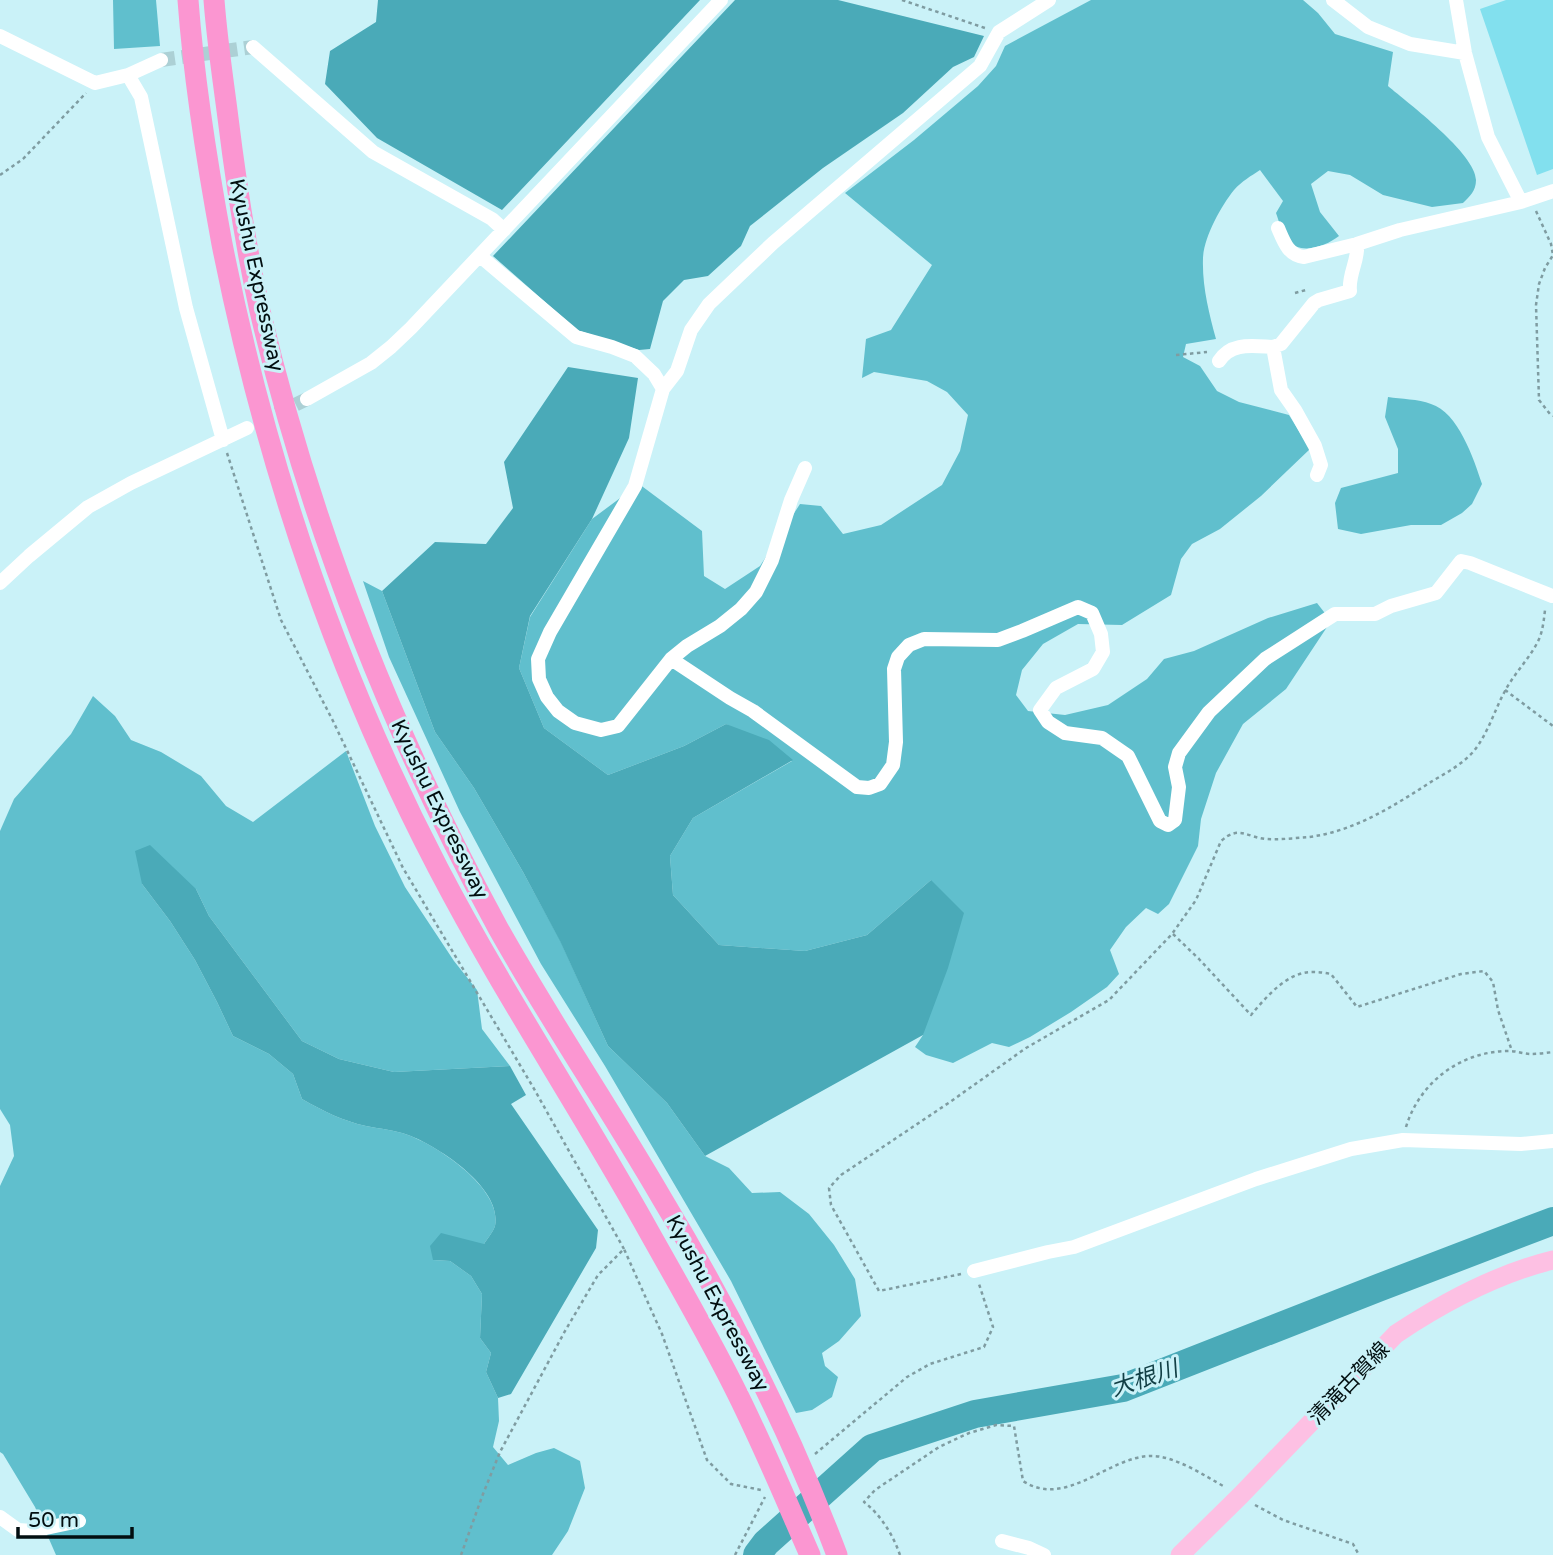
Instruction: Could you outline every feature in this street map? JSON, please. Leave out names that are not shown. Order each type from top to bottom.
[{"type":"highway","name":"Kyushu Expressway","points":[[188,0],[191,46],[210,179],[236,312],[280,482],[358,699],[401,792],[480,947],[641,1217],[733,1385],[810,1555]]},
{"type":"highway","name":"Kyushu Expressway","points":[[215,0],[217,36],[236,182],[260,309],[304,474],[353,615],[413,758],[500,931],[663,1199],[754,1368],[834,1547]]},
{"type":"main road","name":"清滝古賀線","points":[[1180,1555],[1396,1334],[1432,1311],[1488,1282],[1553,1260]]},
{"type":"street","points":[[307,399],[371,363],[411,328],[721,0]]},
{"type":"street","points":[[805,468],[772,560],[756,592],[741,608],[720,626],[671,659],[618,726],[601,730],[575,723],[558,711],[547,697],[539,679],[538,659],[550,632],[635,486],[663,389],[677,371],[691,330],[709,304],[773,243],[980,66],[999,32],[1049,0]]},
{"type":"street","points":[[1333,0],[1368,27],[1410,44],[1465,53]]},
{"type":"street","points":[[1456,0],[1465,53],[1488,137],[1526,200]]},
{"type":"street","points":[[0,36],[95,83],[128,75],[161,60]]},
{"type":"street","points":[[253,47],[373,152],[492,219],[504,230]]},
{"type":"street","points":[[128,75],[141,97],[186,308],[223,440]]},
{"type":"street","points":[[1278,228],[1285,245],[1296,256],[1304,257],[1357,244],[1400,229],[1526,200],[1553,191]]},
{"type":"street","points":[[1221,357],[1236,347],[1273,347],[1281,344],[1314,303],[1350,291],[1349,283],[1358,254],[1357,244]]},
{"type":"street","points":[[480,256],[576,337],[635,356],[654,374],[663,389]]},
{"type":"street","points":[[1273,347],[1281,390],[1315,446],[1321,466],[1317,475]]},
{"type":"street","points":[[0,583],[88,507],[247,428]]},
{"type":"street","points":[[671,659],[753,711],[858,787],[869,788],[880,784],[893,765],[896,742],[894,669],[898,657],[908,645],[924,639],[998,640],[1078,607],[1092,613],[1101,634],[1103,652],[1093,669],[1056,688],[1040,710],[1048,722],[1065,733],[1102,738],[1128,755],[1160,821],[1168,825],[1175,820],[1179,787],[1175,767],[1179,753],[1209,712],[1265,659],[1335,614],[1374,614],[1391,606],[1429,597],[1436,593],[1461,561],[1552,596]]},
{"type":"street","points":[[974,1271],[1074,1247],[1256,1179],[1351,1149],[1403,1140],[1521,1143],[1553,1141]]},
{"type":"street","points":[[0,1517],[18,1530],[32,1531],[79,1521]]},
{"type":"street","points":[[1002,1541],[1044,1555]]},
{"type":"path","points":[[902,0],[999,32]]},
{"type":"path","points":[[0,176],[23,159],[95,83]]},
{"type":"path","points":[[1526,200],[1551,244],[1553,255],[1539,284],[1536,305],[1539,400],[1553,416]]},
{"type":"path","points":[[1176,355],[1212,351],[1221,357]]},
{"type":"path","points":[[223,440],[281,620],[403,868],[533,1087],[624,1249],[662,1334],[707,1460],[731,1485],[767,1492],[735,1555]]},
{"type":"path","points":[[808,1460],[907,1377],[930,1364],[984,1347],[993,1326],[974,1271],[879,1291],[831,1205],[829,1188],[841,1175],[1026,1048],[1109,1000],[1172,934],[1196,900],[1222,841],[1228,835],[1245,832],[1264,839],[1308,837],[1332,832],[1363,822],[1399,803],[1464,762],[1485,734],[1505,690],[1534,648],[1540,636],[1545,608],[1552,596]]},
{"type":"path","points":[[1505,690],[1553,726]]},
{"type":"path","points":[[1172,934],[1251,1015],[1279,986],[1294,976],[1313,971],[1331,974],[1357,1007],[1461,974],[1484,971],[1493,982],[1498,1010],[1512,1051]]},
{"type":"path","points":[[1403,1140],[1409,1117],[1432,1083],[1462,1060],[1477,1055],[1512,1051],[1530,1054],[1553,1052]]},
{"type":"path","points":[[461,1555],[483,1494],[507,1440],[565,1331],[598,1275],[624,1249]]},
{"type":"path","points":[[900,1555],[895,1539],[864,1502],[875,1490],[939,1447],[969,1433],[996,1425],[1014,1426],[1023,1481],[1035,1489],[1077,1485],[1134,1458],[1152,1455],[1170,1459],[1241,1494],[1259,1508],[1283,1520],[1353,1544],[1359,1555]]},
{"type":"shaded area","points":[[113,0],[156,0],[160,46],[114,49]]},
{"type":"shaded area","points":[[378,0],[700,0],[502,210],[377,138],[325,84],[330,51],[376,22]]},
{"type":"shaded area","points":[[735,0],[838,0],[984,36],[974,57],[953,67],[903,113],[823,168],[750,226],[741,246],[708,276],[684,280],[663,301],[650,349],[639,350],[577,330],[493,256]]},
{"type":"shaded area","points":[[1091,0],[1303,0],[1335,34],[1393,52],[1388,86],[1453,143],[1473,169],[1476,184],[1463,203],[1432,207],[1383,195],[1350,175],[1328,171],[1311,184],[1320,212],[1339,236],[1313,248],[1299,248],[1287,240],[1276,213],[1283,201],[1260,170],[1237,187],[1224,204],[1210,231],[1203,258],[1205,289],[1216,339],[1186,344],[1183,357],[1200,366],[1217,391],[1239,402],[1289,415],[1310,449],[1261,496],[1220,529],[1192,544],[1181,559],[1171,595],[1122,625],[1078,624],[1043,644],[1022,670],[1016,695],[1028,711],[1065,715],[1108,705],[1147,679],[1164,659],[1194,651],[1268,618],[1317,603],[1331,621],[1286,689],[1243,724],[1216,773],[1201,819],[1198,846],[1169,904],[1158,914],[1146,908],[1126,927],[1110,950],[1119,974],[1107,987],[1030,1037],[1009,1047],[992,1043],[953,1063],[926,1055],[915,1047],[923,1035],[931,880],[867,935],[805,951],[719,945],[673,895],[670,856],[693,818],[792,761],[726,724],[684,746],[608,775],[544,728],[519,668],[530,617],[592,519],[639,484],[702,531],[704,576],[725,589],[760,566],[800,504],[821,506],[843,534],[881,525],[942,485],[960,451],[968,415],[947,392],[927,381],[874,372],[862,378],[866,339],[891,330],[932,265],[845,193],[978,86],[996,66],[1005,46]]},
{"type":"shaded area","points":[[568,367],[638,378],[629,438],[592,519],[530,616],[519,668],[544,728],[608,775],[684,746],[726,724],[769,740],[793,760],[693,818],[670,856],[673,895],[719,945],[805,951],[867,935],[931,880],[964,913],[948,968],[923,1035],[705,1156],[667,1103],[608,1046],[560,941],[523,872],[474,788],[435,732],[382,591],[435,542],[486,544],[513,508],[504,462]]},
{"type":"shaded area","points":[[1388,397],[1426,402],[1449,416],[1464,438],[1482,484],[1472,504],[1441,525],[1411,525],[1361,534],[1338,529],[1335,503],[1341,488],[1398,473],[1398,449],[1385,417]]},
{"type":"shaded area","points":[[363,581],[382,591],[435,732],[474,788],[523,872],[560,940],[608,1046],[667,1103],[705,1156],[729,1168],[752,1193],[780,1192],[809,1214],[834,1245],[855,1279],[861,1316],[839,1341],[822,1353],[825,1366],[838,1377],[832,1397],[812,1410],[796,1413],[731,1281],[605,1066],[541,964],[460,812],[389,657]]},
{"type":"shaded area","points":[[93,696],[115,716],[131,740],[161,752],[201,776],[226,806],[253,822],[346,751],[375,826],[405,887],[454,961],[477,990],[482,1029],[510,1066],[394,1072],[339,1059],[302,1041],[209,916],[196,889],[142,884],[195,960],[233,1036],[269,1054],[293,1074],[302,1099],[349,1121],[398,1132],[421,1141],[466,1171],[489,1198],[495,1212],[495,1226],[484,1244],[433,1260],[450,1261],[471,1276],[482,1294],[480,1338],[491,1353],[486,1372],[498,1398],[499,1421],[493,1447],[508,1465],[554,1448],[580,1461],[585,1488],[568,1531],[552,1555],[56,1555],[35,1507],[0,1452],[0,1186],[14,1156],[10,1125],[0,1109],[0,831],[14,799],[71,734]]},
{"type":"shaded area","points":[[150,845],[196,889],[209,916],[302,1041],[339,1059],[394,1072],[510,1066],[526,1095],[511,1104],[598,1230],[596,1248],[511,1394],[498,1398],[486,1372],[491,1353],[480,1338],[482,1294],[471,1276],[450,1261],[433,1260],[430,1246],[441,1233],[484,1244],[495,1226],[495,1212],[489,1197],[466,1170],[421,1141],[398,1132],[349,1121],[302,1099],[293,1074],[269,1054],[233,1036],[195,960],[142,884],[135,851]]},
{"type":"building","points":[[1506,0],[1553,0],[1553,169],[1537,175],[1480,9]]},
{"type":"waterway","name":"大根川","points":[[757,1555],[766,1543],[872,1448],[975,1414],[1123,1388],[1553,1221]]},
{"type":"tunnel","points":[[161,60],[253,47]]},
{"type":"tunnel","points":[[258,423],[307,399]]}]
